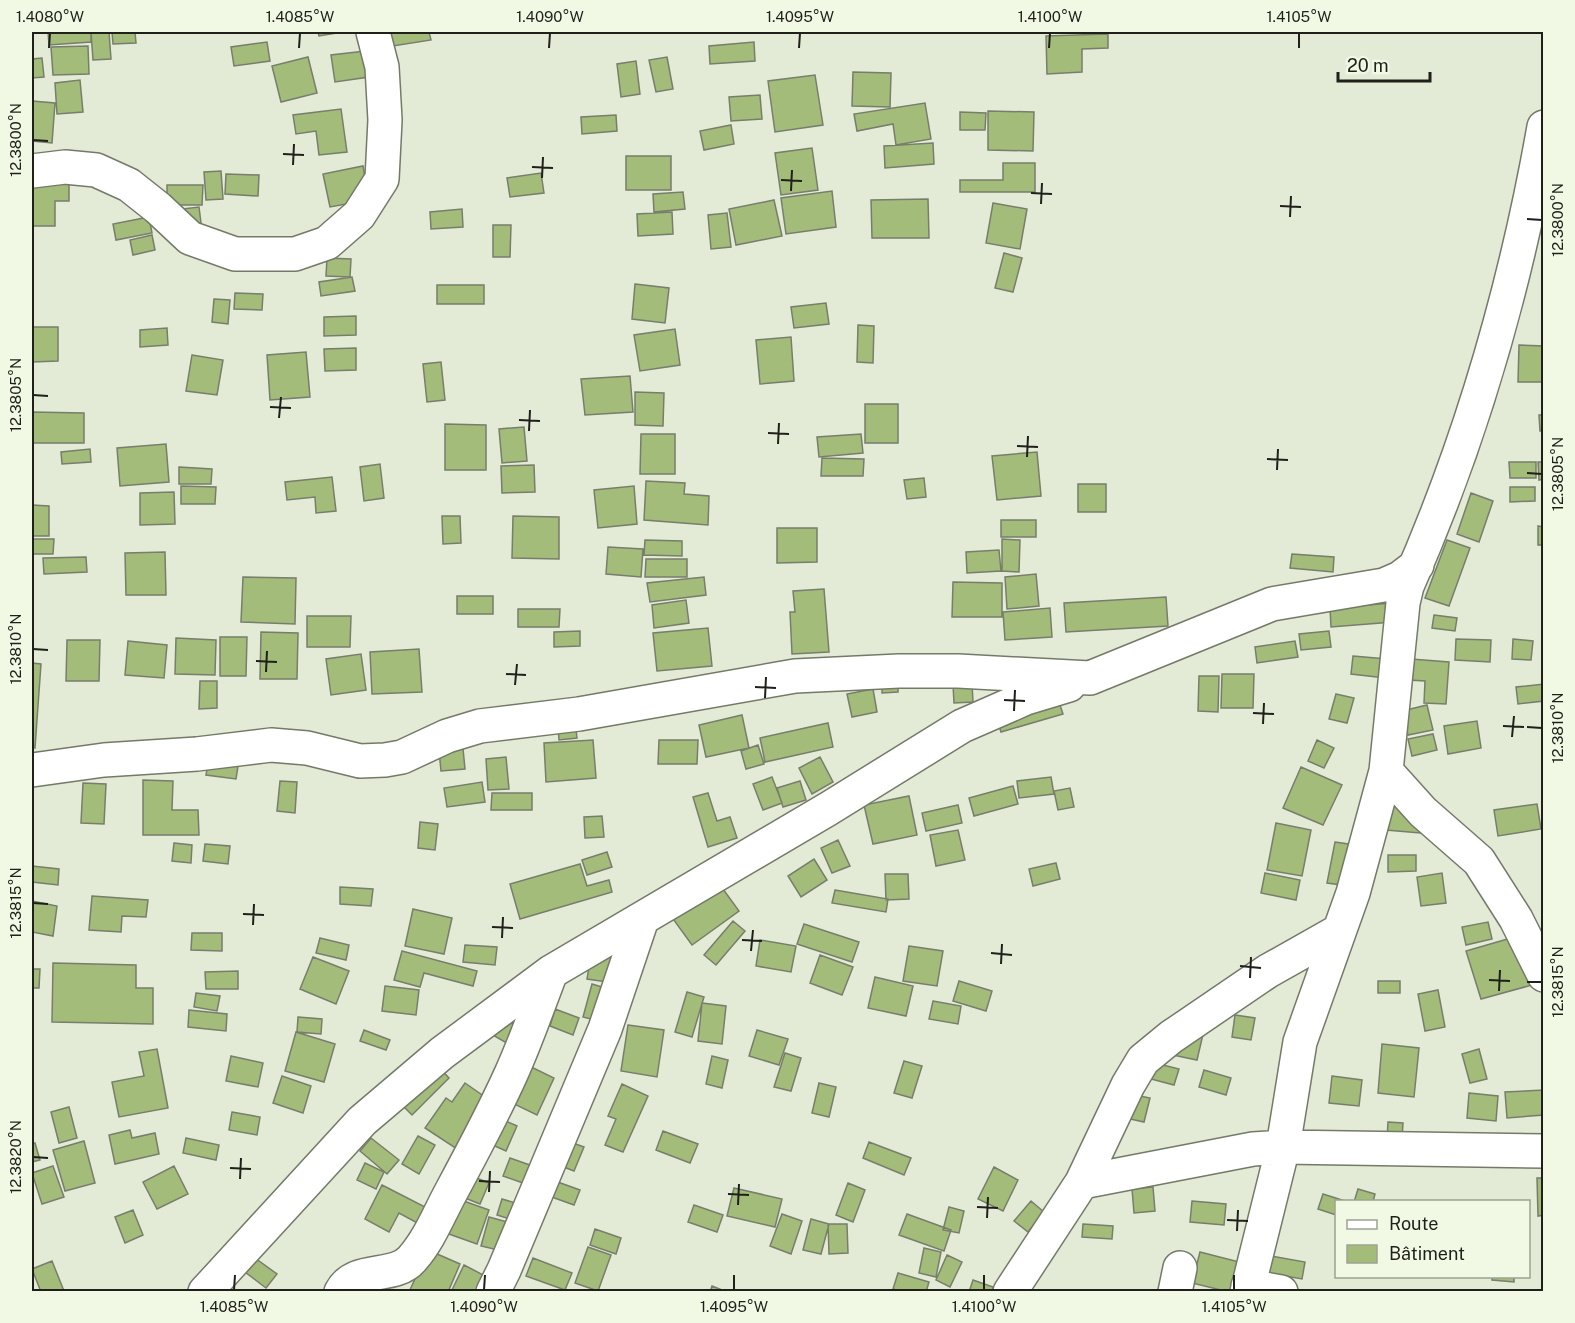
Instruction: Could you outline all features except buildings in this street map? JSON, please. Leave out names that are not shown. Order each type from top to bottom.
[{"type":"street","points":[[32,171],[65,167],[96,170],[129,185],[190,238],[235,254],[295,254],[327,243],[359,215],[382,179],[385,120],[382,67],[374,32]]},
{"type":"street","points":[[1281,1292],[1248,1289],[1283,1147],[1300,1042],[1353,892],[1386,771],[1402,603],[1452,479],[1491,356],[1534,180],[1544,127]]},
{"type":"street","points":[[205,1292],[362,1121],[442,1053],[551,972],[828,809],[962,726],[1026,698],[1090,678],[1272,604],[1384,585],[1400,578],[1416,565]]},
{"type":"street","points":[[32,771],[104,760],[197,754],[271,745],[307,748],[360,761],[385,760],[402,757],[447,736],[480,726],[579,714],[795,676],[899,671],[958,671],[1090,678]]},
{"type":"street","points":[[1386,771],[1423,812],[1479,861],[1516,919],[1544,975]]},
{"type":"street","points":[[493,1292],[605,1029],[642,919]]},
{"type":"street","points":[[1010,1292],[1082,1182],[1128,1085],[1143,1060],[1171,1037],[1268,971],[1339,931]]},
{"type":"street","points":[[340,1292],[345,1283],[366,1274],[399,1268],[411,1261],[467,1162],[512,1074],[551,972]]},
{"type":"street","points":[[1082,1182],[1253,1149],[1283,1147],[1544,1151]]}]
